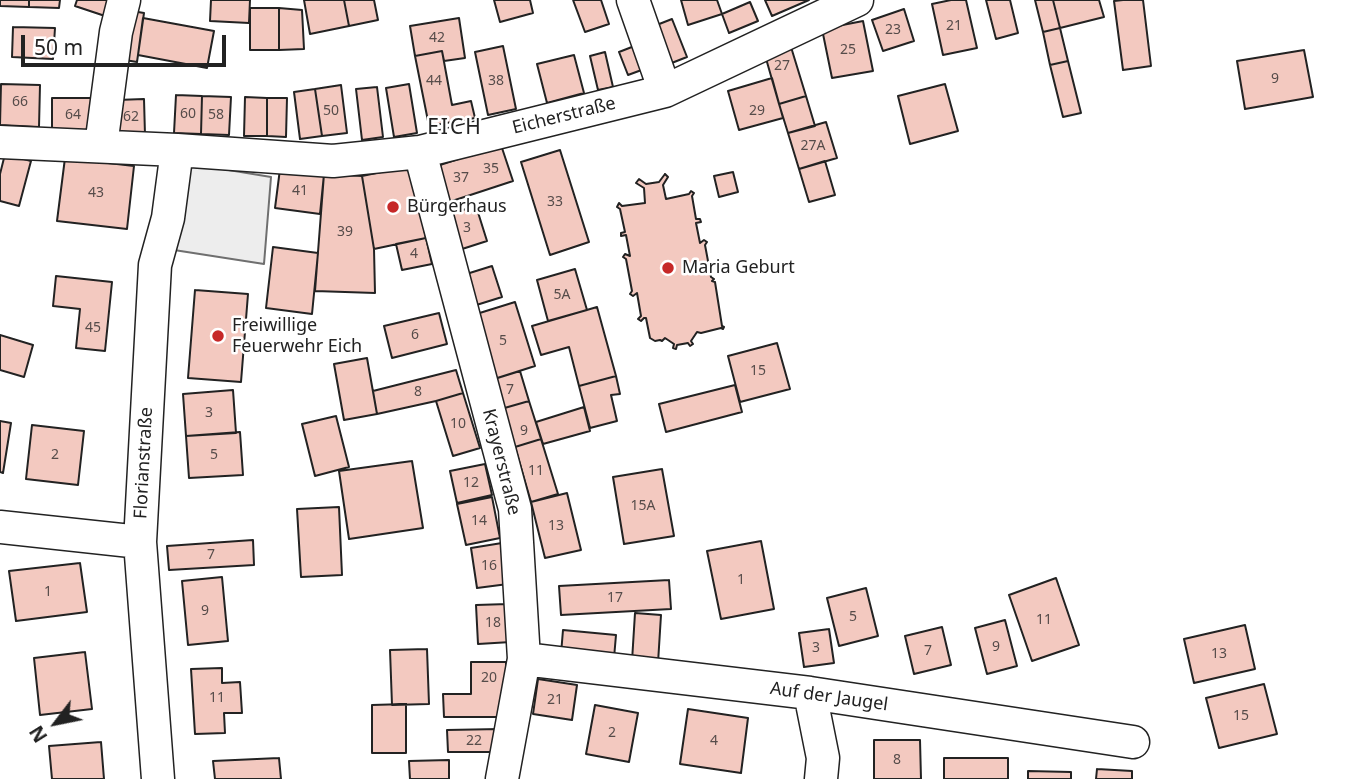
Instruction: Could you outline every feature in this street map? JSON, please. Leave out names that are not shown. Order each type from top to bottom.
[{"type":"street","points":[[101,146],[116,32],[124,0]]},
{"type":"street","points":[[633,0],[665,91]]},
{"type":"street","name":"Eicherstraße","points":[[0,142],[333,161],[420,152],[665,91],[857,0]]},
{"type":"street","name":"Florianstraße","points":[[158,779],[140,542],[155,265],[168,218],[177,150]]},
{"type":"street","name":"Krayerstraße","points":[[420,152],[515,509],[524,660],[502,779]]},
{"type":"street","points":[[0,527],[140,542]]},
{"type":"street","name":"Auf der Jaugel","points":[[524,660],[810,694],[1133,742]]},
{"type":"street","points":[[810,694],[823,758],[821,779]]},
{"type":"shaded area","points":[[186,163],[271,177],[264,264],[174,250]]},
{"type":"building","points":[[0,0],[29,0],[29,7],[0,6]]},
{"type":"building","points":[[29,0],[60,0],[59,8],[29,7]]},
{"type":"building","points":[[77,0],[110,0],[105,16],[75,6]]},
{"type":"building","points":[[211,0],[250,0],[249,23],[210,21]]},
{"type":"building","points":[[304,0],[344,0],[349,26],[310,34]]},
{"type":"building","points":[[344,0],[374,0],[378,20],[349,26]]},
{"type":"building","points":[[494,0],[530,0],[533,13],[500,22]]},
{"type":"building","points":[[573,0],[601,0],[609,24],[585,32]]},
{"type":"building","points":[[681,0],[717,0],[722,14],[688,25]]},
{"type":"building","points":[[765,0],[809,0],[772,16]]},
{"type":"building","points":[[966,0],[977,48],[943,55],[932,4]]},
{"type":"building","points":[[986,0],[1010,0],[1018,33],[996,39]]},
{"type":"building","points":[[1035,0],[1053,0],[1060,28],[1043,32]]},
{"type":"building","points":[[1053,0],[1099,0],[1104,17],[1060,28]]},
{"type":"building","points":[[1143,0],[1151,66],[1123,70],[1114,1]]},
{"type":"building","points":[[750,2],[758,21],[729,33],[722,14]]},
{"type":"building","points":[[250,8],[279,8],[279,50],[250,50]]},
{"type":"building","points":[[279,8],[302,10],[304,49],[279,50]]},
{"type":"building","points":[[904,9],[914,41],[883,51],[872,20]]},
{"type":"building","points":[[126,10],[144,13],[137,62],[119,59]]},
{"type":"building","points":[[143,18],[214,31],[207,68],[138,55]]},
{"type":"building","points":[[459,18],[465,58],[444,61],[442,51],[415,56],[410,26]]},
{"type":"building","points":[[672,19],[687,57],[664,66],[649,28]]},
{"type":"building","points":[[863,21],[873,71],[832,78],[822,29]]},
{"type":"building","points":[[13,27],[55,28],[53,59],[12,57]]},
{"type":"building","points":[[1060,28],[1068,61],[1050,65],[1043,32]]},
{"type":"building","points":[[637,45],[647,68],[628,75],[619,52]]},
{"type":"building","points":[[503,46],[516,109],[488,115],[475,52]]},
{"type":"building","points":[[791,47],[806,96],[779,104],[765,55]]},
{"type":"building","points":[[1304,50],[1313,97],[1245,109],[1237,61]]},
{"type":"building","points":[[442,51],[452,105],[471,101],[475,118],[429,126],[415,56]]},
{"type":"building","points":[[605,52],[613,87],[598,90],[590,56]]},
{"type":"building","points":[[574,55],[584,93],[547,103],[537,64]]},
{"type":"building","points":[[1068,61],[1081,113],[1063,117],[1050,65]]},
{"type":"building","points":[[772,78],[783,118],[739,130],[728,91]]},
{"type":"building","points":[[1,84],[40,85],[39,127],[0,125]]},
{"type":"building","points":[[409,84],[417,133],[394,137],[386,88]]},
{"type":"building","points":[[945,84],[958,131],[910,144],[898,96]]},
{"type":"building","points":[[341,85],[347,133],[322,136],[315,89]]},
{"type":"building","points":[[377,87],[383,137],[362,140],[356,89]]},
{"type":"building","points":[[315,89],[322,136],[300,139],[294,92]]},
{"type":"building","points":[[176,95],[202,96],[201,134],[174,133]]},
{"type":"building","points":[[202,96],[231,97],[229,135],[201,134]]},
{"type":"building","points":[[806,96],[815,126],[788,133],[779,104]]},
{"type":"building","points":[[245,97],[267,98],[267,136],[244,136]]},
{"type":"building","points":[[52,98],[95,98],[95,131],[52,131]]},
{"type":"building","points":[[267,98],[287,98],[286,137],[267,136]]},
{"type":"building","points":[[144,99],[145,135],[118,135],[117,100]]},
{"type":"building","points":[[826,122],[837,158],[799,169],[788,133]]},
{"type":"building","points":[[501,145],[513,181],[449,202],[437,166]]},
{"type":"building","points":[[560,150],[589,242],[550,255],[521,162]]},
{"type":"building","points":[[5,154],[31,161],[19,206],[0,201],[0,174]]},
{"type":"building","points":[[65,158],[134,166],[127,229],[57,221]]},
{"type":"building","points":[[825,161],[835,195],[809,202],[799,169]]},
{"type":"building","name":"Bürgerhaus","points":[[410,166],[426,238],[374,249],[362,176]]},
{"type":"building","points":[[280,169],[324,174],[320,214],[275,208]]},
{"type":"building","points":[[733,172],[738,192],[719,197],[714,176]]},
{"type":"building","points":[[324,174],[362,176],[374,249],[375,293],[315,291]]},
{"type":"building","name":"Maria Geburt","points":[[665,174],[668,177],[663,185],[666,199],[689,194],[691,191],[694,193],[692,196],[696,219],[701,222],[696,223],[700,243],[704,240],[707,242],[705,245],[711,277],[715,282],[724,327],[697,332],[691,341],[693,344],[677,345],[676,349],[673,348],[674,344],[665,338],[655,341],[650,338],[646,318],[641,321],[638,319],[641,316],[637,293],[633,296],[630,294],[632,291],[626,259],[623,257],[625,254],[630,256],[626,235],[621,236],[621,233],[625,232],[620,209],[617,207],[619,203],[622,206],[645,203],[644,188],[636,183],[639,179],[646,184],[659,182]]},
{"type":"building","points":[[476,206],[487,241],[459,250],[447,215]]},
{"type":"building","points":[[426,238],[432,264],[402,270],[396,244]]},
{"type":"building","points":[[273,247],[318,253],[312,314],[266,308]]},
{"type":"building","points":[[492,266],[502,297],[470,307],[460,276]]},
{"type":"building","points":[[575,269],[587,310],[548,321],[537,280]]},
{"type":"building","points":[[56,276],[112,282],[105,351],[76,348],[80,309],[53,306]]},
{"type":"building","name":"Freiwillige Feuerwehr Eich","points":[[195,290],[248,294],[241,382],[188,378]]},
{"type":"building","points":[[515,302],[535,366],[491,380],[470,316]]},
{"type":"building","points":[[597,307],[616,376],[579,386],[569,347],[541,355],[532,326]]},
{"type":"building","points":[[439,313],[447,344],[392,358],[384,326]]},
{"type":"building","points":[[0,335],[33,345],[24,377],[0,370]]},
{"type":"building","points":[[777,343],[790,389],[740,402],[728,356]]},
{"type":"building","points":[[367,358],[377,414],[344,420],[334,364]]},
{"type":"building","points":[[456,370],[463,393],[377,414],[373,391]]},
{"type":"building","points":[[520,371],[529,401],[501,409],[491,380]]},
{"type":"building","points":[[616,376],[620,394],[611,395],[617,421],[590,428],[579,386]]},
{"type":"building","points":[[735,385],[742,412],[666,432],[659,404]]},
{"type":"building","points":[[233,390],[236,433],[186,436],[183,394]]},
{"type":"building","points":[[463,393],[480,448],[453,456],[436,401]]},
{"type":"building","points":[[529,401],[541,439],[515,447],[501,409]]},
{"type":"building","points":[[584,407],[590,431],[543,444],[536,422]]},
{"type":"building","points":[[336,416],[349,467],[315,476],[302,424]]},
{"type":"building","points":[[0,421],[11,423],[3,473],[0,472]]},
{"type":"building","points":[[32,425],[84,431],[78,485],[26,479]]},
{"type":"building","points":[[240,432],[243,475],[189,478],[186,436]]},
{"type":"building","points":[[541,439],[558,494],[531,502],[515,447]]},
{"type":"building","points":[[412,461],[423,528],[349,539],[339,471]]},
{"type":"building","points":[[485,464],[492,495],[457,503],[450,471]]},
{"type":"building","points":[[662,469],[674,536],[624,544],[613,477]]},
{"type":"building","points":[[567,493],[581,550],[545,558],[531,502]]},
{"type":"building","points":[[492,497],[500,538],[466,545],[457,504]]},
{"type":"building","points":[[339,507],[342,575],[301,577],[297,509]]},
{"type":"building","points":[[253,540],[254,565],[169,570],[167,546]]},
{"type":"building","points":[[761,541],[774,609],[721,619],[707,551]]},
{"type":"building","points":[[502,543],[508,584],[477,588],[471,548]]},
{"type":"building","points":[[80,563],[87,612],[16,621],[9,571]]},
{"type":"building","points":[[222,577],[228,641],[188,645],[182,581]]},
{"type":"building","points":[[1056,578],[1079,645],[1032,661],[1009,595]]},
{"type":"building","points":[[669,580],[671,609],[561,615],[559,586]]},
{"type":"building","points":[[866,588],[878,636],[839,646],[827,598]]},
{"type":"building","points":[[508,604],[511,642],[478,644],[476,605]]},
{"type":"building","points":[[635,613],[661,615],[658,663],[632,661]]},
{"type":"building","points":[[1005,620],[1017,666],[987,674],[975,628]]},
{"type":"building","points":[[1245,625],[1255,669],[1194,683],[1184,639]]},
{"type":"building","points":[[942,627],[951,665],[914,674],[905,636]]},
{"type":"building","points":[[829,629],[834,663],[804,667],[799,633]]},
{"type":"building","points":[[563,630],[616,635],[614,658],[561,654]]},
{"type":"building","points":[[427,649],[429,704],[392,705],[390,650]]},
{"type":"building","points":[[85,652],[92,709],[40,715],[34,658]]},
{"type":"building","points":[[471,662],[506,662],[506,717],[444,717],[443,694],[471,694]]},
{"type":"building","points":[[222,668],[222,683],[240,682],[242,713],[224,713],[225,733],[195,734],[191,669]]},
{"type":"building","points":[[538,679],[577,685],[572,720],[533,714]]},
{"type":"building","points":[[1264,684],[1277,734],[1219,748],[1206,698]]},
{"type":"building","points":[[406,704],[406,753],[372,753],[372,705]]},
{"type":"building","points":[[595,705],[638,713],[629,762],[586,754]]},
{"type":"building","points":[[688,709],[748,718],[741,773],[680,764]]},
{"type":"building","points":[[500,729],[500,752],[448,752],[447,730]]},
{"type":"building","points":[[874,740],[920,740],[921,779],[874,779]]},
{"type":"building","points":[[101,742],[104,779],[52,779],[49,746]]},
{"type":"building","points":[[279,758],[281,779],[215,779],[213,761]]},
{"type":"building","points":[[944,758],[1008,758],[1008,779],[944,779]]},
{"type":"building","points":[[449,760],[449,779],[410,779],[409,761]]},
{"type":"building","points":[[1097,769],[1132,771],[1132,779],[1096,779]]},
{"type":"building","points":[[1028,771],[1071,772],[1071,779],[1028,779]]},
{"type":"place","name":"Bürgerhaus","points":[[393,207]]},
{"type":"place","name":"Maria Geburt","points":[[668,268]]},
{"type":"place","name":"Freiwillige Feuerwehr Eich","points":[[218,336]]},
{"type":"district","name":"EICH","points":[[455,128]]}]
